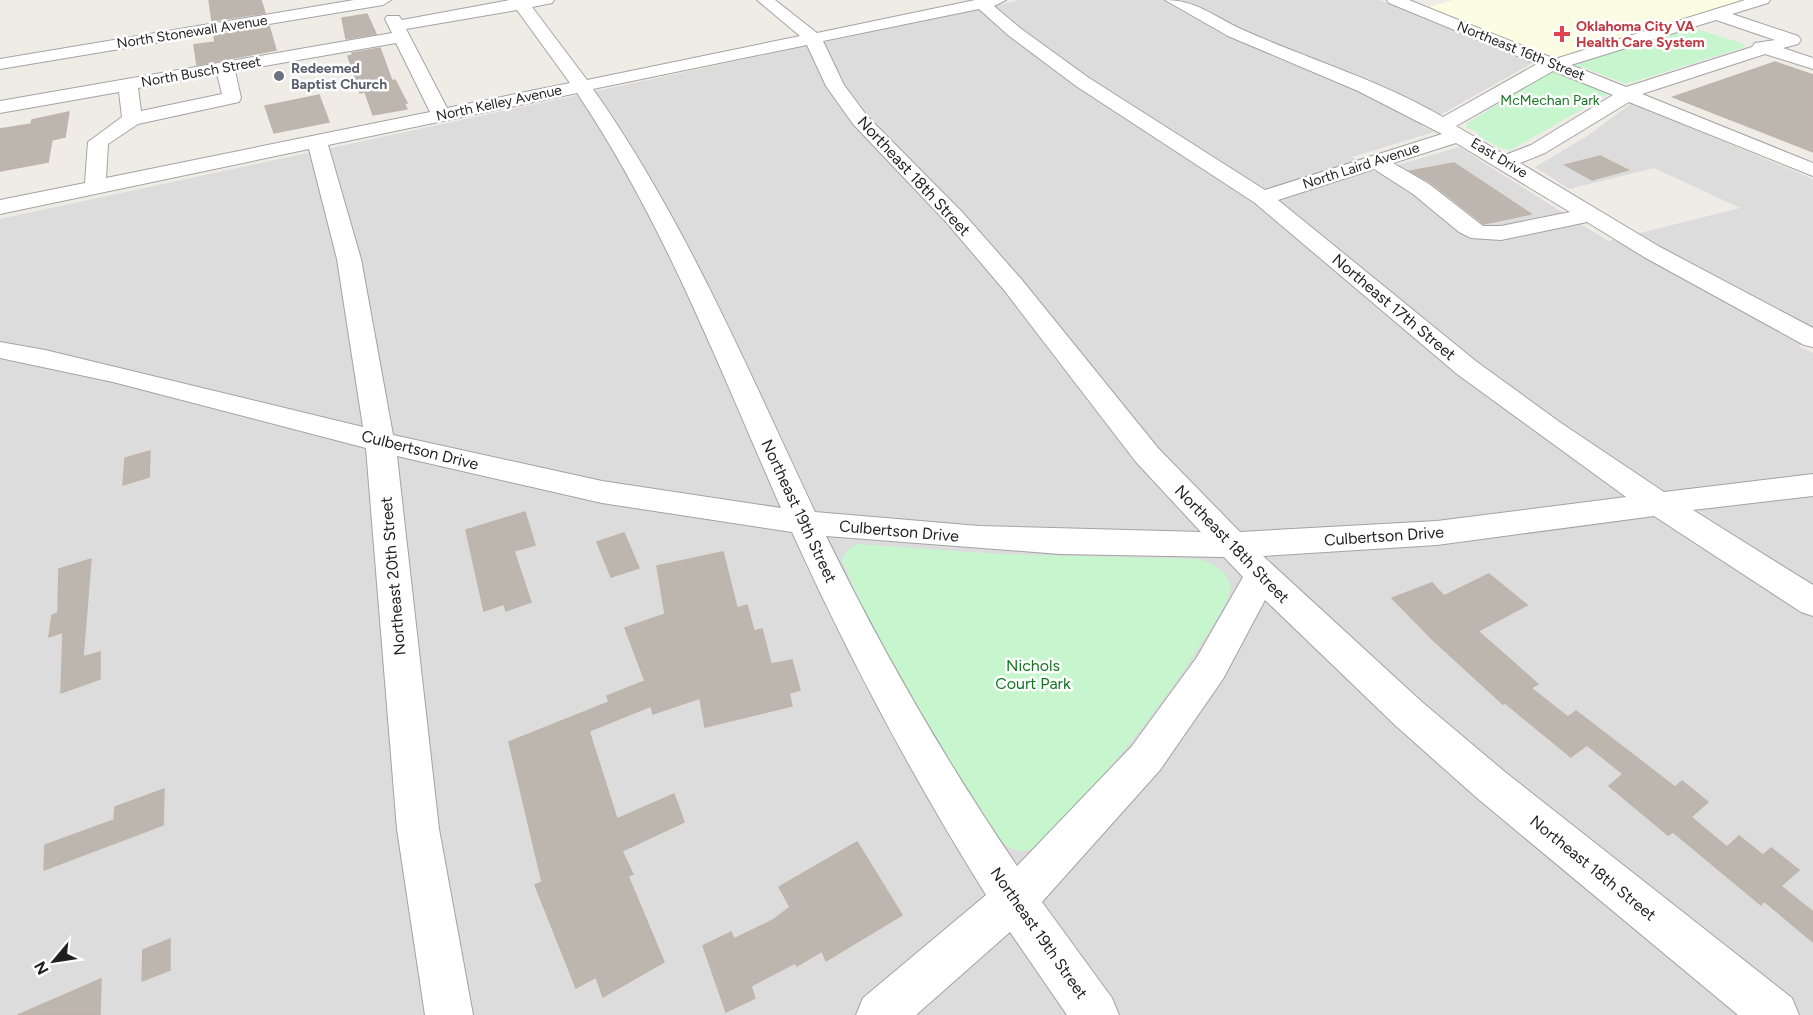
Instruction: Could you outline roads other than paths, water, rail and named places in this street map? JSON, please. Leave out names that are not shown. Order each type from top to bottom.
[{"type":"street","points":[[383,0],[441,115]]},
{"type":"street","name":"North Stonewall Avenue","points":[[0,64],[383,0]]},
{"type":"street","name":"Northeast 18th Street","points":[[765,0],[813,38],[835,86],[855,114],[941,203],[997,266],[1140,446],[1230,544],[1409,714],[1491,785],[1775,1015]]},
{"type":"street","name":"East Drive","points":[[1173,0],[1234,32],[1365,87],[1441,124],[1712,286],[1813,339]]},
{"type":"street","name":"Northeast 16th Street","points":[[1395,0],[1813,170]]},
{"type":"street","points":[[399,31],[528,1]]},
{"type":"street","name":"Northeast 19th Street","points":[[528,1],[640,178],[677,250],[805,522],[898,712],[977,842],[1095,1015]]},
{"type":"street","name":"North Kelley Avenue","points":[[0,207],[990,2]]},
{"type":"street","name":"Northeast 17th Street","points":[[990,2],[1051,61],[1262,198],[1469,369],[1658,503],[1813,602]]},
{"type":"street","points":[[1441,124],[1455,120],[1534,73],[1554,64],[1689,22],[1718,7],[1753,2]]},
{"type":"street","points":[[1505,162],[1538,149],[1627,94],[1792,40],[1718,7]]},
{"type":"street","points":[[1689,22],[1813,64]]},
{"type":"street","name":"North Busch Street","points":[[0,107],[225,68],[399,31]]},
{"type":"street","points":[[95,187],[98,142],[132,120],[232,98],[225,68]]},
{"type":"street","points":[[177,76],[181,110]]},
{"type":"street","points":[[128,85],[132,120]]},
{"type":"street","name":"North Laird Avenue","points":[[1262,198],[1460,135]]},
{"type":"street","name":"Northeast 20th Street","points":[[317,140],[349,259],[379,442],[418,829],[449,1015]]},
{"type":"street","points":[[1376,161],[1421,189],[1467,227],[1479,233],[1501,232],[1590,215]]},
{"type":"street","name":"Culbertson Drive","points":[[0,350],[82,365],[379,442],[594,491],[805,522],[891,532],[1032,542],[1230,544],[1372,538],[1465,530],[1658,503],[1813,485]]},
{"type":"street","points":[[880,1015],[1015,899],[1078,834],[1146,758],[1210,668],[1261,575]]},
{"type":"place","name":"Oklahoma City VA Health Care System","points":[[1562,34]]},
{"type":"place","name":"Redeemed Baptist Church","points":[[279,76]]},
{"type":"park label","name":"McMechan Park","points":[[1550,100]]},
{"type":"park label","name":"Nichols Court Park","points":[[1033,674]]}]
